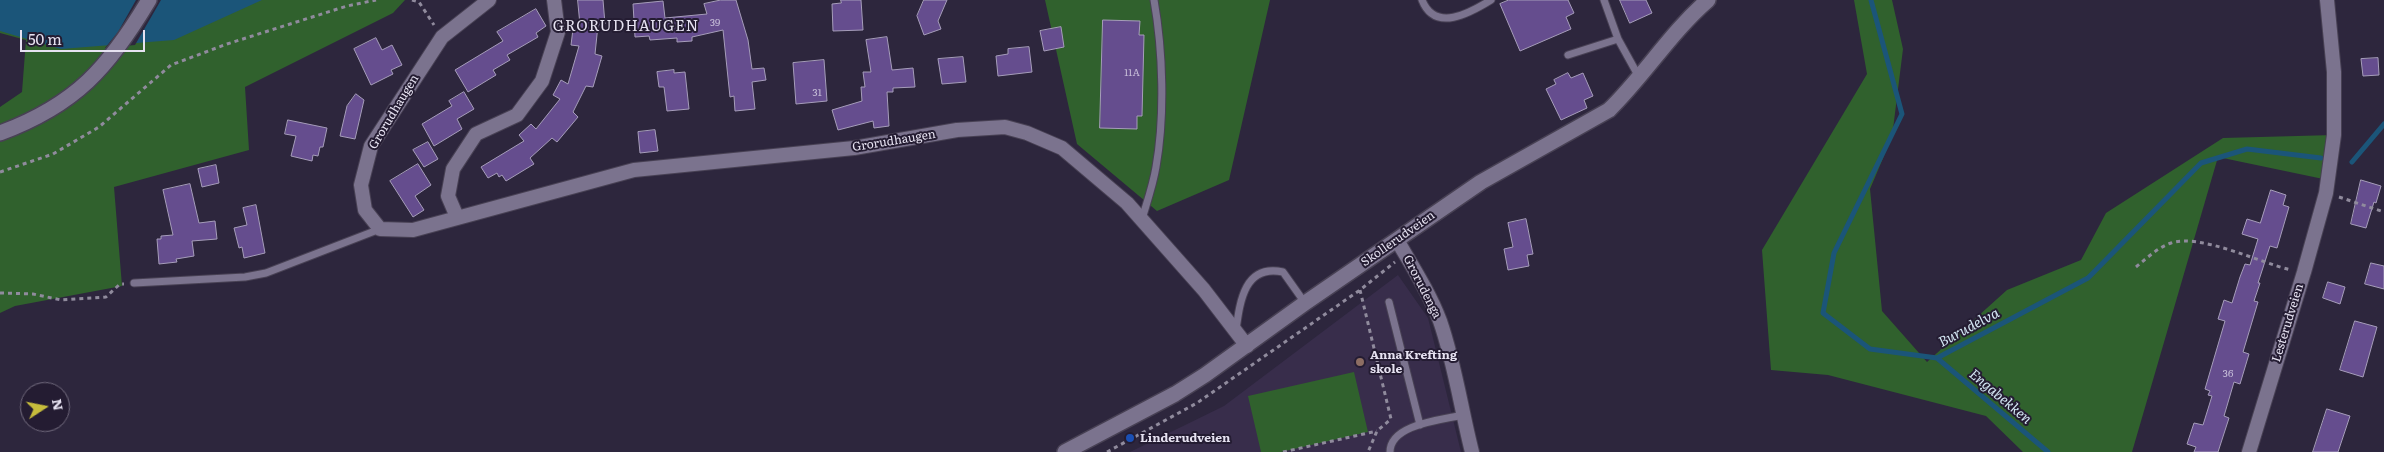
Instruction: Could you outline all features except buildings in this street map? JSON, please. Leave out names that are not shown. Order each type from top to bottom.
[{"type":"street","points":[[0,133],[55,106],[81,88],[100,71],[128,35],[149,0]]},
{"type":"street","name":"Grorudhaugen","points":[[489,0],[442,37],[371,146],[361,184],[365,210],[380,229],[413,230],[634,170],[854,148],[957,130],[1006,127],[1027,133],[1062,148],[1127,202],[1204,290],[1247,346]]},
{"type":"street","points":[[457,217],[448,196],[453,169],[476,134],[516,115],[542,81],[558,32],[554,0]]},
{"type":"street","name":"Skollerudveien","points":[[1065,452],[1174,394],[1247,346],[1305,303],[1481,182],[1590,123],[1609,110],[1693,13],[1708,0]]},
{"type":"street","name":"Lesterudveien","points":[[2248,452],[2304,272],[2326,193],[2334,126],[2334,72],[2327,0]]},
{"type":"street","name":"Grorudenga","points":[[1396,240],[1425,289],[1439,320],[1448,349],[1472,452]]},
{"type":"lane","points":[[1142,219],[1156,168],[1160,134],[1159,28],[1154,0]]},
{"type":"lane","points":[[1422,0],[1432,15],[1442,18],[1468,14],[1491,0]]},
{"type":"lane","points":[[1604,0],[1618,39],[1639,77]]},
{"type":"lane","points":[[1568,55],[1618,39]]},
{"type":"lane","points":[[134,283],[245,277],[266,274],[380,229]]},
{"type":"lane","points":[[1236,331],[1238,310],[1244,290],[1259,272],[1270,269],[1282,272],[1305,303]]},
{"type":"lane","points":[[1389,302],[1420,425]]},
{"type":"lane","points":[[1390,452],[1394,439],[1400,433],[1420,425],[1463,415]]},
{"type":"path","points":[[0,172],[53,154],[99,127],[172,64],[227,44],[319,15],[376,0]]},
{"type":"path","points":[[412,0],[419,2],[442,37]]},
{"type":"path","points":[[2326,193],[2384,212]]},
{"type":"path","points":[[2136,267],[2160,248],[2173,242],[2187,241],[2213,246],[2276,266],[2304,272]]},
{"type":"path","points":[[1107,452],[1197,403],[1360,290],[1405,254]]},
{"type":"path","points":[[0,293],[33,294],[61,300],[106,297],[120,284],[134,283]]},
{"type":"path","points":[[1360,290],[1391,419],[1377,431],[1368,452]]},
{"type":"path","points":[[1284,452],[1377,431]]},
{"type":"shaded area","name":"Anna Krefting skole","points":[[1398,275],[1428,318],[1461,452],[1130,452],[1224,406]]},
{"type":"green space","points":[[0,0],[405,0],[393,13],[245,87],[249,150],[114,187],[122,286],[15,306],[0,313],[0,107],[22,92],[26,40],[0,33]]},
{"type":"green space","points":[[1045,0],[1270,0],[1229,180],[1157,211],[1077,144]]},
{"type":"green space","points":[[1854,0],[1892,0],[1903,49],[1892,137],[1870,189],[1882,311],[1927,362],[2007,290],[2081,260],[2106,213],[2223,138],[2334,135],[2328,180],[2218,157],[2132,452],[2023,452],[1986,416],[1828,375],[1771,370],[1762,250],[1867,74]]},
{"type":"green space","points":[[1354,372],[1368,432],[1281,452],[1261,452],[1248,396]]},
{"type":"water","points":[[0,0],[262,0],[174,40],[61,49],[0,31]]},
{"type":"pier","points":[[136,0],[161,0],[135,45],[105,48],[118,32]]},
{"type":"waterway","name":"Burudelva","points":[[1871,0],[1902,114],[1834,253],[1823,313],[1870,349],[1937,358],[2088,278],[2201,163],[2247,149],[2321,158]]},
{"type":"waterway","name":"Burudelva","points":[[2352,162],[2384,124]]},
{"type":"waterway","name":"Engabekken","points":[[1937,358],[2048,452]]},
{"type":"place","name":"Anna Krefting skole","points":[[1360,362]]},
{"type":"place","name":"Linderudveien","points":[[1130,438]]},
{"type":"district","name":"GRORUDHAUGEN","points":[[626,27]]}]
